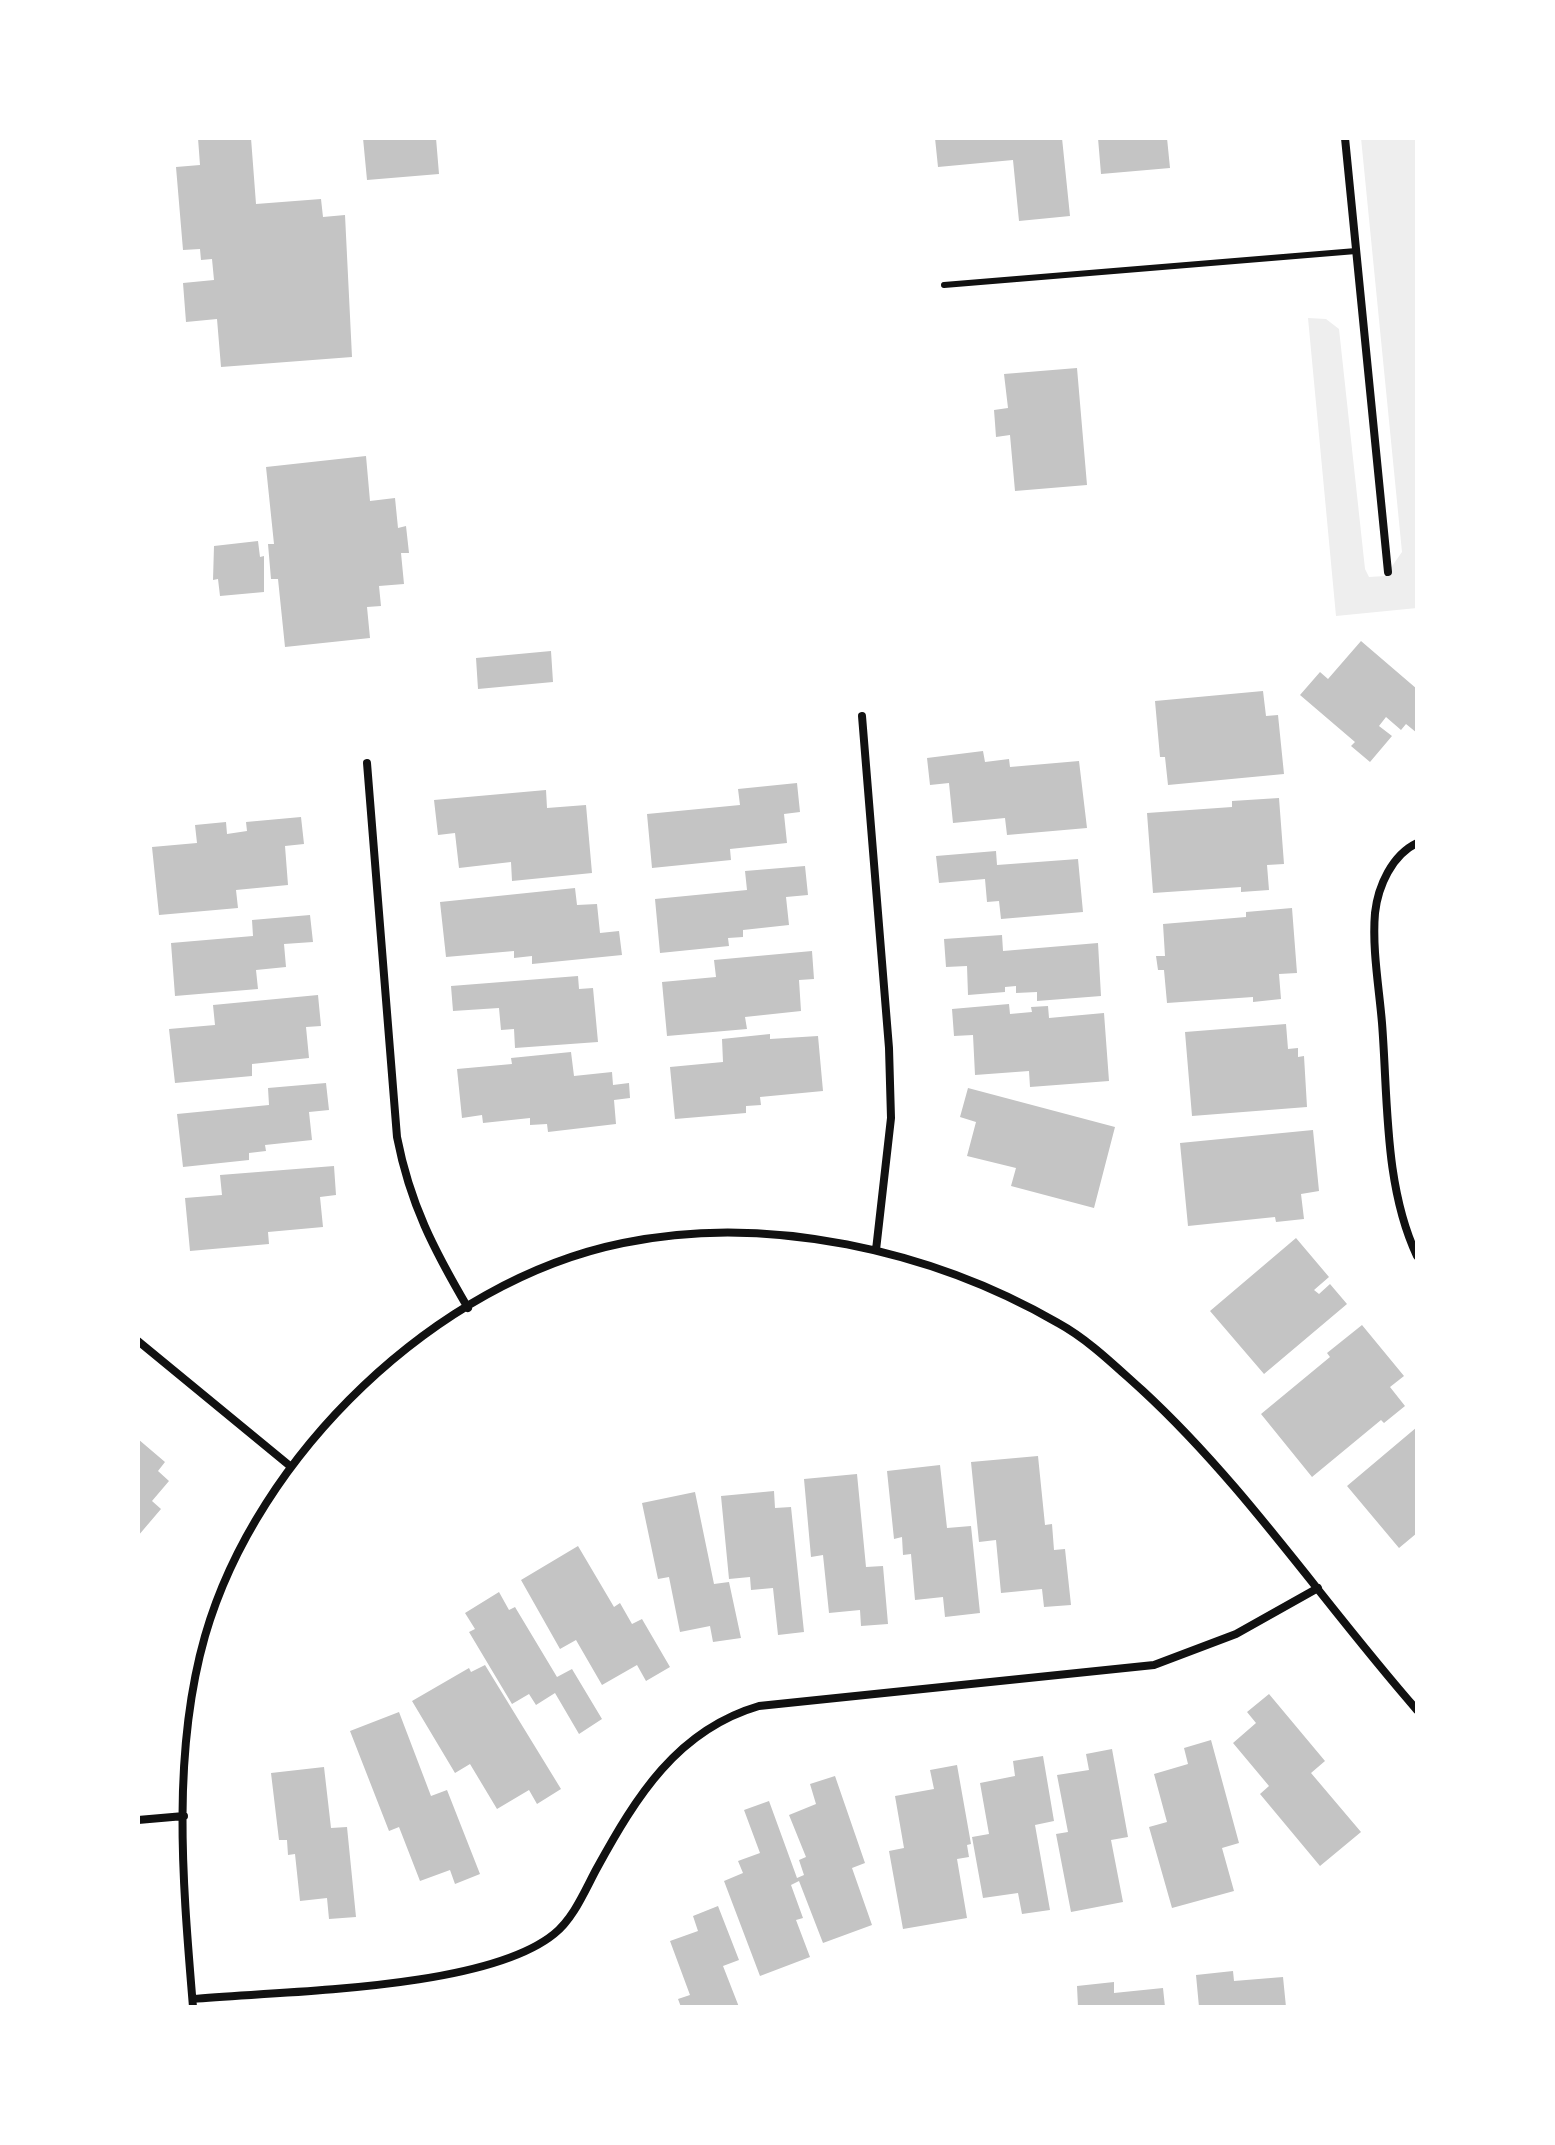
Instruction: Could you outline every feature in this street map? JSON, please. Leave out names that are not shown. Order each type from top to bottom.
[{"type":"street","points":[[1345,138],[1388,572]]},
{"type":"street","points":[[862,716],[889,1048],[891,1118],[876,1250]]},
{"type":"street","points":[[367,763],[397,1137],[405,1182],[417,1214],[468,1308]]},
{"type":"street","points":[[1417,843],[1399,856],[1388,873],[1375,914],[1392,1149],[1400,1205],[1417,1256]]},
{"type":"street","points":[[1318,1588],[1236,1634],[1154,1665],[759,1706],[739,1712],[710,1726],[665,1763],[615,1835],[572,1913],[557,1932],[538,1946],[491,1964],[428,1977],[193,2003],[184,1816],[190,1706],[206,1632],[243,1547],[290,1466],[314,1435],[378,1370],[468,1308],[552,1265],[592,1250],[657,1237],[716,1234],[817,1238],[876,1250],[1019,1301],[1064,1326],[1095,1349],[1203,1450],[1318,1588],[1417,1710]]},
{"type":"street","points":[[138,1341],[290,1466]]},
{"type":"street","points":[[138,1820],[184,1816]]},
{"type":"lane","points":[[944,285],[1356,251]]},
{"type":"shaded area","points":[[1361,138],[1417,138],[1417,608],[1336,616],[1308,318],[1326,319],[1339,329],[1365,569],[1369,577],[1385,576],[1402,552]]},
{"type":"building","points":[[198,138],[251,138],[256,204],[321,199],[323,217],[345,215],[352,357],[221,367],[217,319],[186,322],[183,283],[214,280],[212,259],[201,260],[200,249],[183,250],[176,167],[200,165]]},
{"type":"building","points":[[363,138],[436,138],[439,174],[367,180]]},
{"type":"building","points":[[935,138],[1062,138],[1070,216],[1019,221],[1013,160],[938,167]]},
{"type":"building","points":[[1098,138],[1167,138],[1170,168],[1101,174]]},
{"type":"building","points":[[1077,368],[1087,485],[1015,491],[1010,435],[996,437],[994,410],[1008,408],[1004,374]]},
{"type":"building","points":[[366,456],[370,501],[395,498],[398,528],[406,526],[409,553],[401,553],[404,584],[379,586],[381,606],[367,607],[370,638],[285,647],[278,579],[271,579],[268,544],[274,544],[266,467]]},
{"type":"building","points":[[258,541],[260,557],[264,556],[264,592],[220,596],[218,579],[213,580],[214,546]]},
{"type":"building","points":[[1361,641],[1417,689],[1417,733],[1406,724],[1401,730],[1386,717],[1379,726],[1392,736],[1370,762],[1351,746],[1355,742],[1300,695],[1320,672],[1328,679]]},
{"type":"building","points":[[551,651],[553,682],[478,689],[476,658]]},
{"type":"building","points":[[1263,691],[1266,716],[1278,715],[1284,774],[1168,785],[1165,757],[1160,757],[1155,701]]},
{"type":"building","points":[[983,751],[985,762],[1009,759],[1010,767],[1079,761],[1087,828],[1007,835],[1005,818],[953,823],[949,783],[930,785],[927,758]]},
{"type":"building","points":[[797,783],[800,812],[784,814],[787,843],[730,849],[731,860],[652,868],[647,814],[740,805],[738,789]]},
{"type":"building","points":[[546,790],[547,808],[586,805],[592,873],[512,881],[511,862],[459,868],[455,833],[438,835],[434,800]]},
{"type":"building","points":[[1279,798],[1284,864],[1267,865],[1269,890],[1241,892],[1241,887],[1153,893],[1147,813],[1232,807],[1232,801]]},
{"type":"building","points":[[301,817],[304,844],[285,846],[288,885],[236,890],[238,908],[159,915],[152,847],[197,843],[195,825],[226,822],[227,834],[247,831],[246,822]]},
{"type":"building","points":[[996,851],[997,865],[1078,859],[1083,912],[1001,919],[999,901],[987,902],[985,879],[939,883],[936,856]]},
{"type":"building","points":[[805,866],[808,895],[786,897],[789,925],[743,930],[743,937],[728,938],[729,946],[660,953],[655,899],[747,890],[745,871]]},
{"type":"building","points":[[575,888],[577,905],[597,904],[600,933],[619,931],[622,955],[532,964],[532,956],[514,958],[514,951],[446,957],[440,902]]},
{"type":"building","points":[[1292,908],[1297,973],[1279,974],[1281,999],[1253,1002],[1253,997],[1167,1003],[1164,970],[1158,970],[1156,956],[1165,956],[1163,924],[1246,917],[1246,912]]},
{"type":"building","points":[[310,915],[313,942],[284,944],[286,967],[256,970],[258,989],[175,996],[171,943],[253,936],[252,920]]},
{"type":"building","points":[[1002,935],[1003,951],[1098,943],[1101,996],[1037,1001],[1037,992],[1016,993],[1016,986],[1005,987],[1005,992],[968,995],[967,966],[946,967],[944,939]]},
{"type":"building","points":[[812,951],[814,979],[799,980],[801,1011],[745,1017],[747,1029],[667,1036],[662,982],[716,977],[714,960]]},
{"type":"building","points":[[578,976],[579,989],[593,988],[598,1042],[515,1048],[514,1029],[501,1030],[499,1008],[453,1011],[451,986]]},
{"type":"building","points":[[318,995],[321,1026],[306,1027],[309,1058],[252,1064],[252,1076],[175,1083],[169,1029],[215,1025],[213,1005]]},
{"type":"building","points":[[1009,1004],[1010,1014],[1032,1012],[1031,1007],[1048,1006],[1049,1018],[1104,1013],[1109,1081],[1030,1087],[1029,1071],[975,1075],[973,1035],[954,1036],[952,1009]]},
{"type":"building","points":[[1286,1024],[1288,1049],[1298,1048],[1298,1057],[1304,1056],[1307,1107],[1192,1116],[1185,1032]]},
{"type":"building","points":[[770,1034],[770,1039],[818,1036],[823,1091],[760,1097],[761,1105],[746,1106],[746,1113],[675,1119],[670,1067],[723,1062],[722,1039]]},
{"type":"building","points":[[571,1052],[574,1076],[612,1072],[613,1085],[629,1083],[630,1098],[614,1100],[616,1124],[548,1132],[547,1124],[530,1125],[530,1118],[483,1123],[482,1115],[462,1118],[457,1069],[512,1064],[511,1058]]},
{"type":"building","points":[[326,1083],[329,1110],[309,1112],[312,1140],[265,1145],[266,1151],[249,1153],[249,1160],[183,1167],[177,1114],[269,1105],[268,1088]]},
{"type":"building","points":[[968,1088],[1115,1127],[1094,1208],[1011,1186],[1016,1168],[967,1156],[976,1122],[960,1117]]},
{"type":"building","points":[[1313,1130],[1319,1191],[1301,1194],[1304,1219],[1276,1222],[1275,1217],[1188,1226],[1180,1143]]},
{"type":"building","points":[[334,1166],[336,1195],[320,1197],[323,1227],[268,1232],[269,1244],[190,1251],[185,1198],[222,1195],[220,1175]]},
{"type":"building","points":[[1296,1238],[1329,1277],[1314,1290],[1319,1294],[1330,1284],[1347,1304],[1264,1374],[1210,1311]]},
{"type":"building","points":[[1362,1325],[1404,1376],[1390,1387],[1405,1406],[1384,1423],[1381,1420],[1312,1477],[1261,1414],[1330,1357],[1327,1353]]},
{"type":"building","points":[[1417,1427],[1417,1533],[1399,1548],[1347,1486]]},
{"type":"building","points":[[138,1439],[165,1462],[158,1471],[169,1481],[152,1501],[161,1509],[138,1536]]},
{"type":"building","points":[[1038,1456],[1045,1525],[1052,1524],[1054,1550],[1065,1549],[1071,1605],[1044,1607],[1042,1589],[1001,1593],[996,1540],[979,1542],[971,1462]]},
{"type":"building","points":[[940,1465],[947,1528],[971,1526],[980,1613],[945,1617],[943,1597],[915,1600],[911,1554],[903,1555],[902,1537],[894,1539],[887,1471]]},
{"type":"building","points":[[857,1474],[866,1567],[883,1566],[888,1624],[861,1626],[860,1610],[829,1613],[823,1555],[811,1557],[804,1479]]},
{"type":"building","points":[[774,1491],[775,1508],[791,1507],[804,1632],[778,1635],[773,1588],[751,1590],[750,1577],[729,1579],[721,1496]]},
{"type":"building","points":[[695,1492],[714,1584],[729,1582],[741,1638],[713,1642],[710,1626],[680,1632],[669,1577],[658,1579],[642,1503]]},
{"type":"building","points":[[578,1546],[614,1607],[620,1603],[632,1624],[642,1619],[670,1667],[646,1681],[637,1665],[602,1685],[576,1640],[560,1649],[521,1580]]},
{"type":"building","points":[[499,1592],[509,1610],[515,1607],[557,1677],[572,1669],[602,1719],[579,1734],[555,1693],[536,1705],[529,1694],[512,1704],[469,1632],[475,1629],[465,1613]]},
{"type":"building","points":[[485,1665],[561,1789],[537,1804],[529,1790],[497,1809],[470,1764],[455,1773],[412,1701],[469,1668],[471,1672]]},
{"type":"building","points":[[1269,1694],[1325,1761],[1311,1773],[1361,1832],[1320,1866],[1260,1794],[1269,1786],[1233,1743],[1256,1723],[1247,1712]]},
{"type":"building","points":[[399,1712],[431,1796],[447,1790],[480,1874],[455,1884],[450,1870],[420,1881],[399,1827],[389,1831],[350,1731]]},
{"type":"building","points":[[1211,1740],[1239,1843],[1222,1848],[1234,1891],[1172,1908],[1149,1827],[1167,1822],[1154,1774],[1188,1764],[1184,1748]]},
{"type":"building","points":[[1112,1749],[1128,1837],[1111,1840],[1123,1902],[1071,1912],[1056,1834],[1068,1832],[1057,1775],[1089,1770],[1086,1754]]},
{"type":"building","points":[[1043,1756],[1054,1821],[1035,1825],[1050,1910],[1022,1914],[1018,1893],[983,1898],[972,1837],[989,1834],[980,1783],[1015,1776],[1013,1761]]},
{"type":"building","points":[[957,1765],[971,1844],[967,1845],[969,1857],[957,1859],[967,1918],[903,1929],[889,1851],[904,1848],[895,1796],[934,1789],[930,1770]]},
{"type":"building","points":[[324,1767],[331,1828],[347,1827],[356,1917],[329,1919],[327,1898],[300,1901],[295,1854],[288,1855],[287,1840],[279,1840],[271,1773]]},
{"type":"building","points":[[835,1776],[865,1863],[852,1868],[872,1925],[823,1943],[799,1881],[791,1885],[803,1918],[796,1920],[810,1957],[760,1976],[724,1881],[743,1873],[738,1861],[760,1853],[744,1810],[769,1801],[797,1878],[804,1875],[799,1860],[806,1857],[789,1815],[816,1804],[810,1784]]},
{"type":"building","points":[[718,1906],[739,1960],[723,1966],[739,2007],[681,2007],[678,1999],[690,1995],[670,1941],[698,1931],[693,1916]]},
{"type":"building","points":[[1233,1971],[1234,1981],[1283,1977],[1286,2007],[1199,2007],[1196,1975]]},
{"type":"building","points":[[1114,1982],[1114,1993],[1163,1988],[1165,2007],[1078,2007],[1077,1986]]}]
